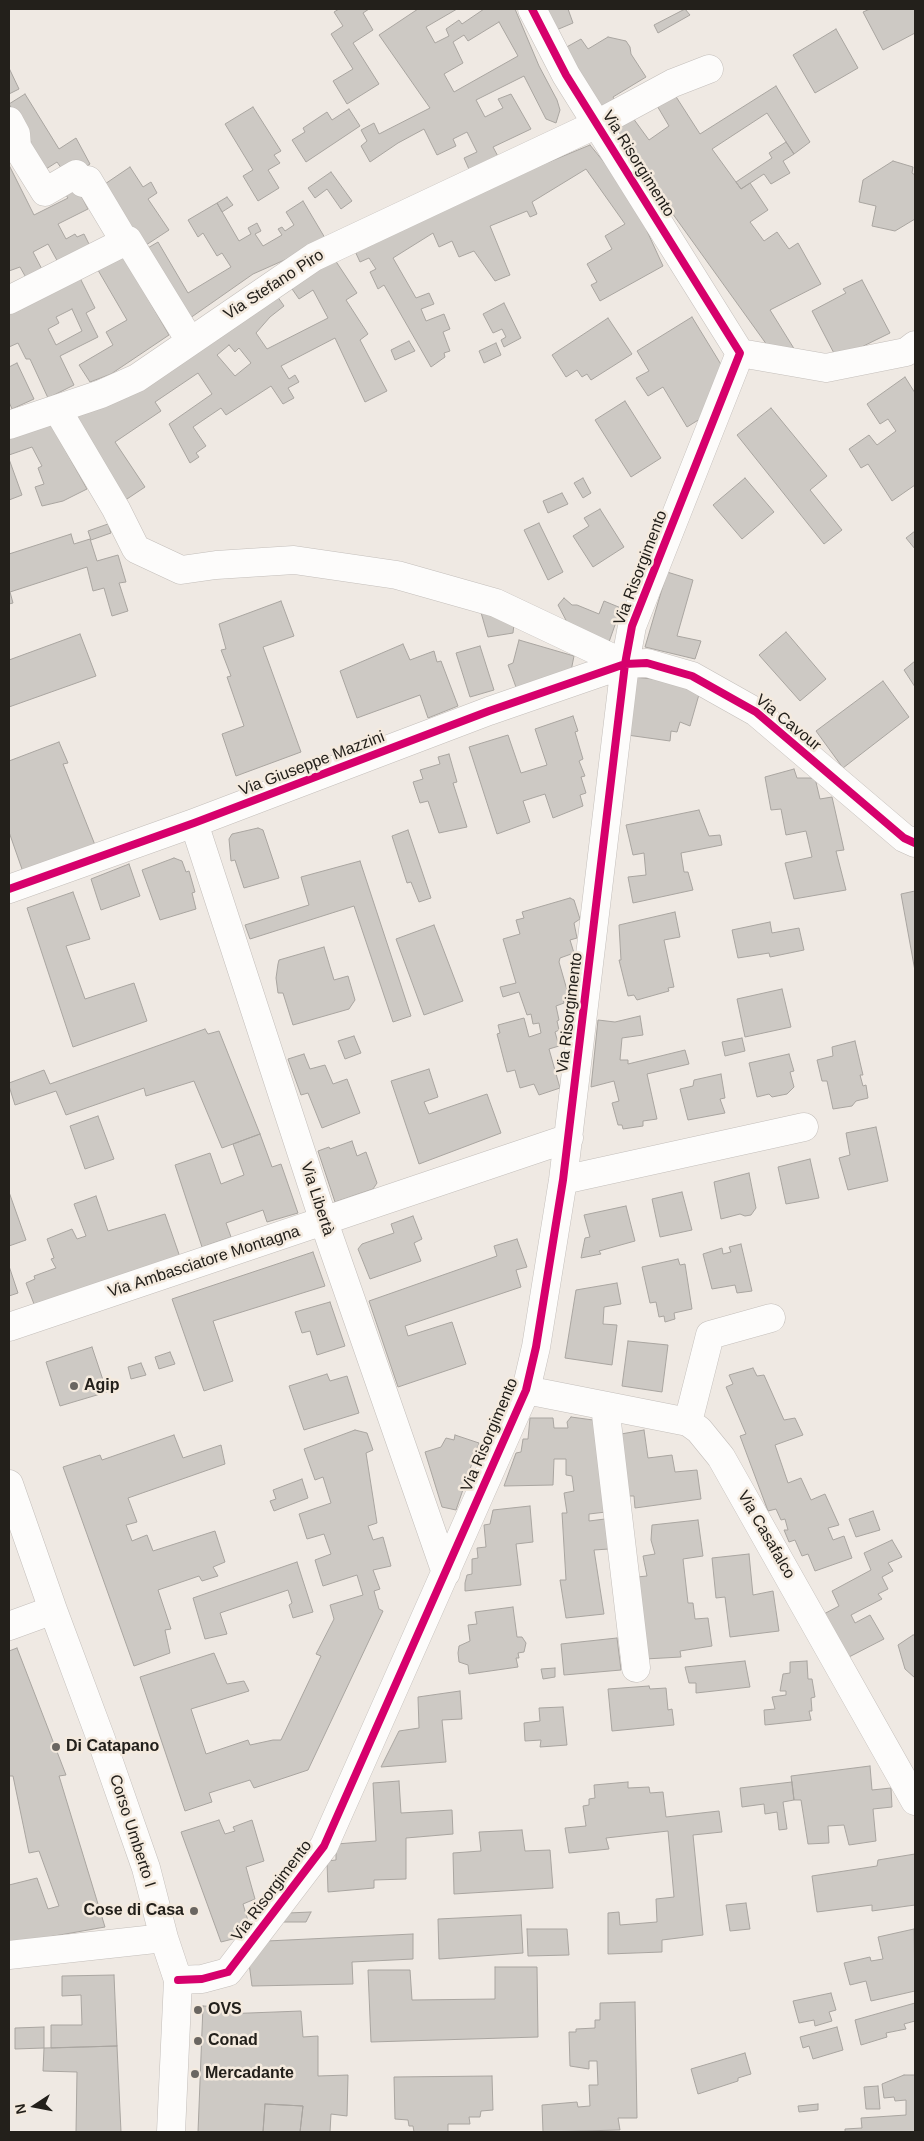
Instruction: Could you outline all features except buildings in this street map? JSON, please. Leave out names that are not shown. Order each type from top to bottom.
[{"type":"street","name":"Via Risorgimento","points":[[178,1980],[202,1979],[228,1972],[324,1846],[526,1390],[536,1347],[569,1138],[625,664],[632,626],[740,353],[566,75],[532,9]]},
{"type":"street","name":"Via Stefano Piro","points":[[9,425],[101,394],[137,378],[314,256],[598,124],[665,87],[709,69]]},
{"type":"street","points":[[9,121],[16,134],[17,147],[45,192],[76,174],[83,183],[88,180],[125,242]]},
{"type":"street","points":[[9,300],[128,240],[190,342]]},
{"type":"street","points":[[740,353],[826,368],[906,352],[915,345]]},
{"type":"street","points":[[57,409],[116,509],[136,549],[182,570],[216,565],[294,560],[397,575],[496,603],[625,664]]},
{"type":"street","name":"Via Cavour","points":[[625,664],[647,663],[692,676],[756,712],[904,838],[915,843]]},
{"type":"street","name":"Via Giuseppe Mazzini","points":[[9,889],[194,824],[489,711],[625,664]]},
{"type":"street","name":"Via Libertà","points":[[194,824],[324,1222],[446,1573]]},
{"type":"street","points":[[563,1180],[804,1127]]},
{"type":"street","name":"Via Ambasciatore Montagna","points":[[9,1327],[569,1138]]},
{"type":"street","points":[[526,1390],[688,1422],[710,1335],[770,1318]]},
{"type":"street","points":[[605,1406],[636,1668]]},
{"type":"street","name":"Via Casafalco","points":[[688,1422],[699,1430],[721,1456],[915,1801]]},
{"type":"street","name":"Corso Umberto I","points":[[9,1484],[143,1859],[164,1938],[178,1980],[170,2132]]},
{"type":"street","points":[[9,1626],[53,1610]]},
{"type":"street","points":[[9,1955],[164,1938]]},
{"type":"cycle path","points":[[178,1980],[202,1979],[228,1972],[324,1846],[526,1390],[536,1347],[563,1180],[625,664],[632,626],[740,353],[566,75],[532,9]]},
{"type":"cycle path","points":[[9,889],[194,823],[489,711],[625,664],[647,663],[692,676],[756,712],[904,838],[915,843]]},
{"type":"place","name":"Agip","points":[[74,1386]]},
{"type":"place","name":"Di Catapano","points":[[56,1747]]},
{"type":"place","name":"Cose di Casa","points":[[194,1911]]},
{"type":"place","name":"OVS","points":[[198,2010]]},
{"type":"place","name":"Conad","points":[[198,2041]]},
{"type":"place","name":"Mercadante","points":[[195,2074]]}]
